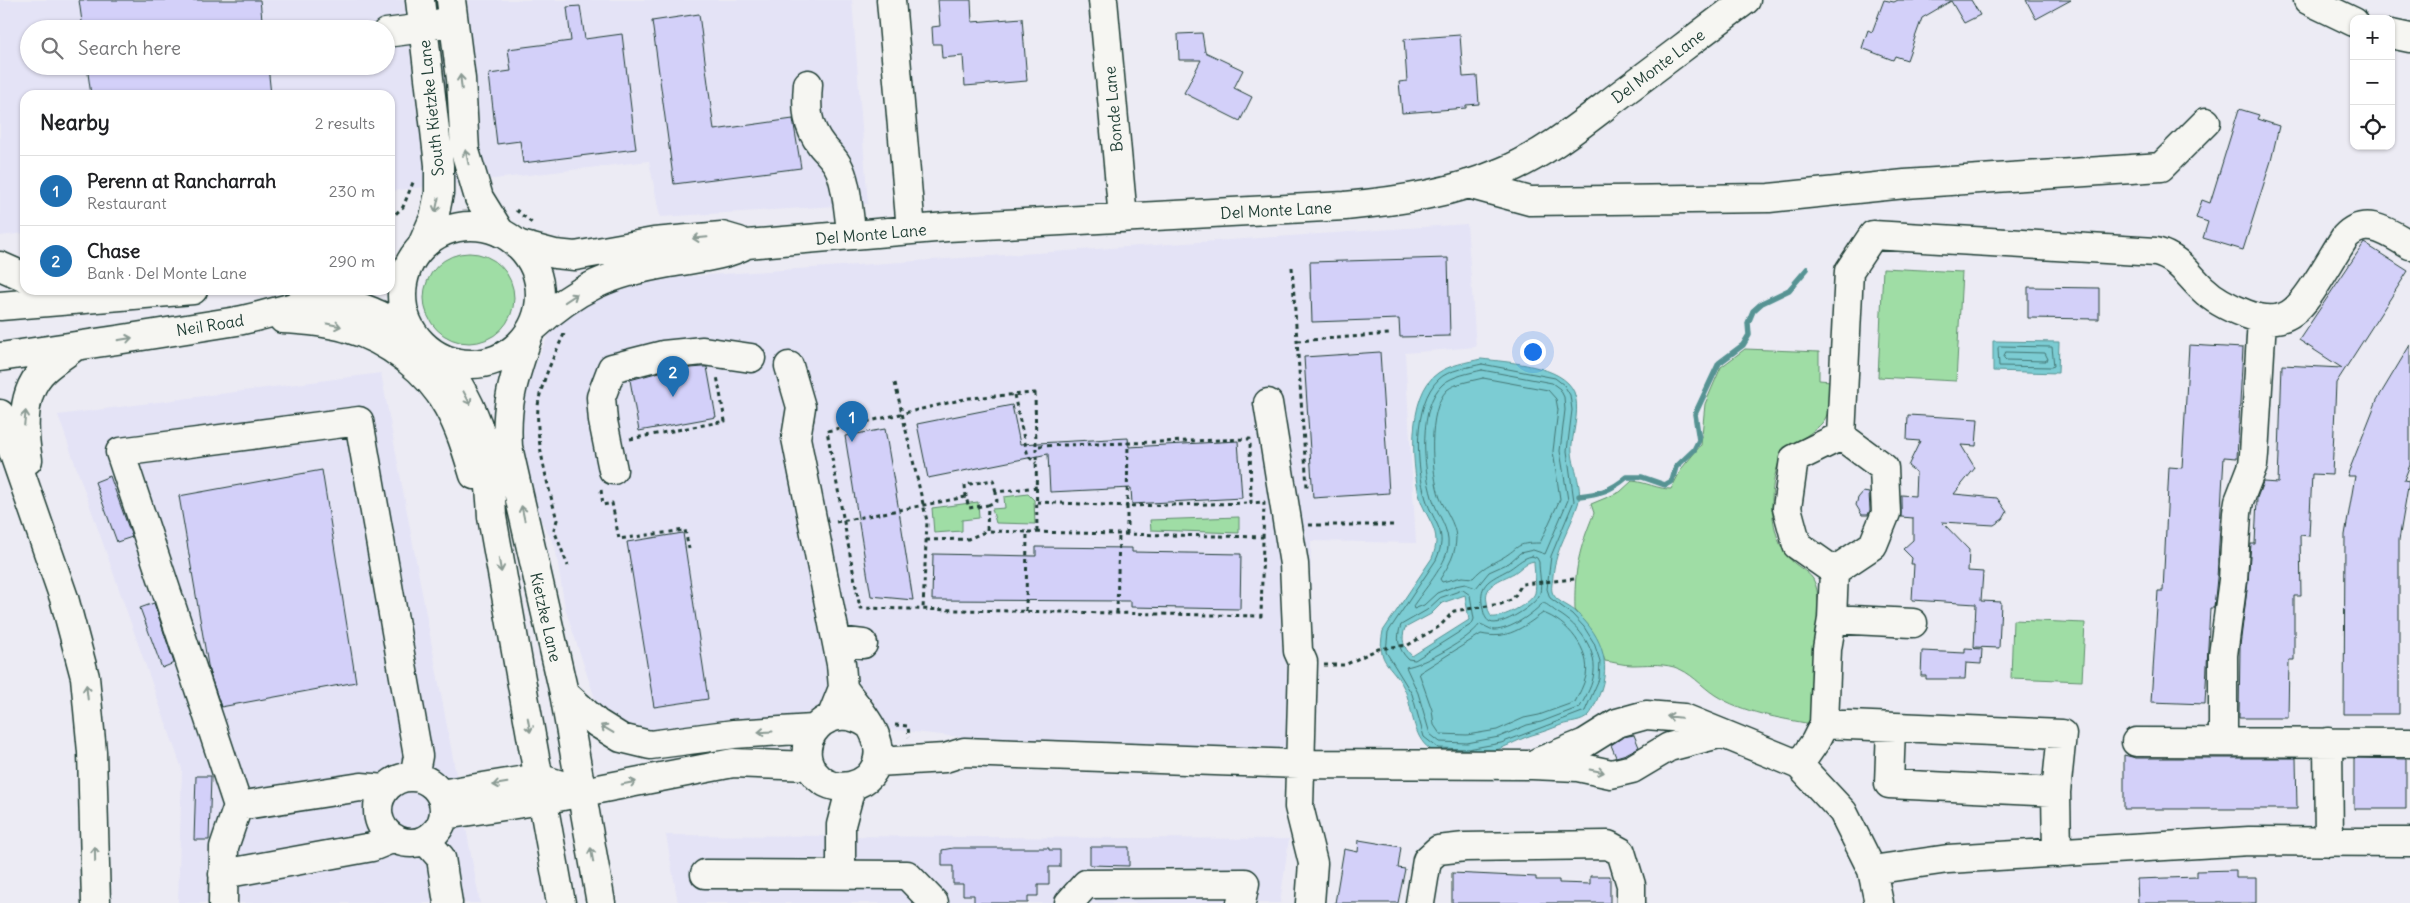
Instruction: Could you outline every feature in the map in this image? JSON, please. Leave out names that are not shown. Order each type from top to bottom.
[{"type":"main road","name":"South Kietzke Lane","points":[[420,0],[436,130],[439,193],[434,218],[420,247]]},
{"type":"main road","points":[[891,0],[911,230]]},
{"type":"main road","name":"Bonde Lane","points":[[1103,0],[1123,218]]},
{"type":"main road","name":"Del Monte Lane","points":[[531,331],[570,298],[600,281],[644,268],[722,255],[747,244],[911,230],[1345,206],[1393,201],[1468,184],[1503,172],[1534,157],[1594,115],[1746,0]]},
{"type":"main road","points":[[2308,0],[2350,20]]},
{"type":"main road","name":"South Kietzke Lane","points":[[452,10],[463,106],[465,152],[478,198],[517,233]]},
{"type":"main road","points":[[395,31],[424,28],[452,10]]},
{"type":"main road","points":[[2395,35],[2410,38]]},
{"type":"main road","points":[[808,84],[806,114],[810,127],[821,145],[836,161],[841,173],[852,235]]},
{"type":"main road","points":[[1468,184],[1530,201],[1769,198],[1905,184],[2161,167],[2206,122]]},
{"type":"main road","points":[[395,256],[420,247],[439,234],[457,227],[479,226],[517,233],[539,280],[540,304],[531,331],[521,344],[506,356],[485,364],[462,364],[440,358],[422,345],[408,326],[402,304],[403,279],[420,247]]},
{"type":"main road","points":[[1841,436],[1849,271],[1873,235],[2156,252],[2171,257],[2205,292],[2219,302],[2262,319],[2286,317],[2299,308],[2345,237],[2354,229],[2373,226],[2410,245]]},
{"type":"main road","name":"Del Monte Lane","points":[[517,233],[576,256],[647,243],[722,236],[747,244]]},
{"type":"main road","points":[[0,266],[20,275]]},
{"type":"main road","points":[[0,306],[133,295]]},
{"type":"main road","name":"Neil Road","points":[[0,358],[251,318],[310,304],[330,302],[364,309],[387,318],[414,334]]},
{"type":"main road","points":[[251,318],[300,320],[348,328],[369,336],[393,350],[415,367],[448,406],[460,428],[482,498],[492,517]]},
{"type":"main road","points":[[2224,741],[2223,655],[2233,580],[2239,501],[2253,464],[2262,319]]},
{"type":"main road","name":"Kietzke Lane","points":[[531,331],[510,393],[507,410],[508,447],[564,693],[601,903]]},
{"type":"main road","points":[[42,535],[24,436],[24,419],[34,384],[44,370],[77,346]]},
{"type":"main road","points":[[607,477],[608,443],[601,397],[612,368],[663,355],[703,351],[751,358]]},
{"type":"main road","name":"Kietzke Lane","points":[[440,358],[459,383],[474,410],[487,460],[492,517],[561,903]]},
{"type":"main road","points":[[789,366],[801,407],[796,438],[850,643],[843,688],[822,724],[808,740],[807,753],[829,779],[841,825],[841,874]]},
{"type":"main road","points":[[1268,403],[1293,523],[1298,651],[1303,662],[1299,807],[1313,863],[1310,903]]},
{"type":"main road","points":[[0,414],[64,598],[85,677],[92,752],[96,903]]},
{"type":"main road","points":[[223,903],[224,846],[238,806],[120,452],[359,421],[418,756],[414,777]]},
{"type":"main road","points":[[1834,571],[1873,545],[1886,513],[1884,468],[1841,436]]},
{"type":"main road","points":[[1834,571],[1796,545],[1787,508],[1794,459],[1841,436]]},
{"type":"main road","points":[[1799,765],[1816,742],[1824,724],[1827,649],[1832,619],[1834,571]]},
{"type":"main road","points":[[1832,619],[1913,623]]},
{"type":"main road","points":[[442,804],[540,789],[581,792],[733,762],[829,779],[861,782],[870,775],[875,743],[843,688]]},
{"type":"main road","points":[[564,693],[597,723],[622,738],[650,745],[822,724],[847,714],[858,717],[875,743]]},
{"type":"main road","points":[[1532,765],[1585,743],[1617,722],[1646,714],[1684,718],[1719,734],[1799,765],[1843,812],[1872,870],[1879,903]]},
{"type":"main road","points":[[1824,724],[2062,734],[2056,792],[2057,853]]},
{"type":"main road","points":[[1891,727],[1889,784],[2056,792]]},
{"type":"main road","points":[[875,743],[948,741],[964,752],[1299,764],[1532,765],[1578,768],[1612,774],[1632,769],[1669,747],[1719,734]]},
{"type":"main road","points":[[2136,742],[2410,743]]},
{"type":"main road","points":[[2328,742],[2329,842]]},
{"type":"main road","points":[[414,777],[425,780],[442,804],[440,825],[425,840],[404,842],[394,838],[380,821],[380,799],[385,789],[399,780],[414,777]]},
{"type":"main road","points":[[238,806],[362,787],[385,789]]},
{"type":"main road","points":[[223,874],[372,847],[394,838]]},
{"type":"main road","points":[[425,840],[441,858],[448,903]]},
{"type":"main road","points":[[1872,870],[1948,859],[2249,841],[2410,842]]},
{"type":"main road","points":[[1420,903],[1427,860],[1438,850],[1465,847],[1608,845],[1621,852],[1631,885],[1631,903]]},
{"type":"main road","points":[[704,874],[907,875],[934,903]]},
{"type":"main road","points":[[1069,903],[1086,884],[1245,883],[1241,903]]},
{"type":"path","points":[[395,214],[403,206],[409,195],[416,173]]},
{"type":"path","points":[[512,207],[517,233]]},
{"type":"path","points":[[1292,267],[1308,496]]},
{"type":"path","points":[[568,327],[549,368],[540,397],[536,421],[557,520],[554,530],[568,566]]},
{"type":"path","points":[[1297,341],[1389,334]]},
{"type":"path","points":[[608,443],[725,422],[716,370]]},
{"type":"path","points":[[895,383],[927,522],[923,609]]},
{"type":"path","points":[[1251,502],[1250,438],[1036,446],[1035,393],[969,398],[827,432],[860,608],[1261,616],[1263,537]]},
{"type":"path","points":[[1014,395],[1028,456],[1036,463]]},
{"type":"path","points":[[1127,534],[1128,442]]},
{"type":"path","points":[[1036,448],[1037,533]]},
{"type":"path","points":[[607,477],[603,505],[612,503],[619,539],[685,530],[689,549]]},
{"type":"path","points":[[993,480],[997,501],[988,505],[969,508],[966,497],[965,485],[993,480]]},
{"type":"path","points":[[996,492],[1037,487]]},
{"type":"path","points":[[844,521],[923,507],[966,497]]},
{"type":"path","points":[[1037,502],[1127,506],[1264,502],[1293,523]]},
{"type":"path","points":[[988,505],[988,531]]},
{"type":"path","points":[[926,540],[968,539],[988,531],[1263,537],[1293,523],[1393,525]]},
{"type":"path","points":[[1026,611],[1027,532]]},
{"type":"path","points":[[1116,613],[1119,534]]},
{"type":"path","points":[[1317,665],[1345,665],[1378,650],[1408,645],[1440,626],[1454,611],[1501,604],[1513,599],[1522,584],[1575,579]]},
{"type":"shaded area","points":[[0,0],[852,0],[868,204],[660,217],[649,161],[395,190],[395,90],[20,90],[20,234],[0,236]]},
{"type":"shaded area","points":[[1467,224],[1476,347],[1405,353],[1416,543],[1311,541],[1308,752],[996,741],[887,729],[829,706],[777,722],[649,736],[599,711],[565,608],[555,546],[531,503],[516,433],[529,379],[555,320],[619,281]]},
{"type":"shaded area","points":[[381,373],[480,903],[178,903],[182,769],[58,415]]},
{"type":"shaded area","points":[[666,835],[1289,839],[1280,903],[678,903]]},
{"type":"green space","points":[[469,253],[486,257],[501,266],[510,281],[514,298],[510,315],[501,330],[486,339],[469,343],[452,339],[437,330],[428,315],[424,298],[428,281],[437,266],[452,257]]},
{"type":"green space","points":[[1883,268],[1962,272],[1956,381],[1878,377]]},
{"type":"green space","points":[[1745,349],[1819,352],[1819,380],[1831,381],[1832,394],[1826,417],[1817,428],[1795,444],[1783,457],[1778,465],[1775,476],[1772,500],[1774,525],[1782,548],[1791,560],[1811,576],[1817,590],[1821,624],[1811,724],[1774,717],[1737,706],[1715,695],[1691,676],[1674,667],[1629,665],[1605,661],[1593,634],[1575,610],[1575,583],[1579,560],[1594,513],[1591,504],[1620,492],[1632,481],[1671,489],[1682,468],[1701,445],[1705,404],[1721,367]]},
{"type":"green space","points":[[1028,494],[1034,500],[1035,524],[996,523],[992,509],[1005,508],[1004,497]]},
{"type":"green space","points":[[978,502],[979,518],[962,520],[962,531],[934,533],[932,508]]},
{"type":"green space","points":[[1239,517],[1239,533],[1151,530],[1150,520]]},
{"type":"green space","points":[[2013,620],[2085,623],[2082,681],[2011,678]]},
{"type":"water","points":[[1993,341],[2059,342],[2058,373],[1993,371]]},
{"type":"water","points":[[1481,359],[1533,366],[1547,370],[1568,383],[1574,392],[1577,411],[1572,451],[1579,497],[1575,513],[1557,556],[1552,590],[1555,597],[1574,611],[1594,633],[1603,654],[1605,665],[1604,677],[1592,711],[1583,720],[1561,725],[1492,751],[1442,753],[1430,749],[1420,737],[1404,688],[1383,657],[1381,642],[1383,631],[1432,558],[1435,550],[1436,536],[1422,504],[1415,473],[1414,435],[1420,398],[1428,383],[1442,370]],"holes":[[[1534,561],[1536,586],[1533,597],[1516,610],[1502,616],[1492,617],[1488,610],[1486,596],[1490,587],[1525,564]],[[1465,595],[1469,620],[1412,656],[1404,643],[1405,628],[1431,614],[1442,603]]]},
{"type":"building","points":[[79,0],[260,0],[262,20],[82,20]]},
{"type":"building","points":[[938,0],[971,0],[972,22],[1022,18],[1027,81],[965,86],[963,56],[942,58],[941,44],[933,44],[932,27],[940,26]]},
{"type":"building","points":[[1884,0],[1894,2],[1898,0],[1971,0],[1980,15],[1964,23],[1951,1],[1922,18],[1907,60],[1895,56],[1893,60],[1862,48],[1868,30],[1872,32]]},
{"type":"building","points":[[2026,0],[2071,0],[2036,19]]},
{"type":"building","points":[[580,6],[585,39],[622,34],[636,149],[523,163],[520,141],[497,144],[489,74],[511,71],[508,49],[571,41],[567,7]]},
{"type":"building","points":[[699,14],[714,130],[793,119],[801,168],[674,184],[652,21]]},
{"type":"building","points":[[1202,33],[1205,52],[1243,70],[1234,88],[1252,97],[1240,121],[1184,93],[1201,60],[1179,60],[1178,34]]},
{"type":"building","points":[[1460,35],[1463,77],[1477,76],[1479,104],[1466,105],[1466,108],[1402,113],[1399,82],[1407,81],[1404,39]]},
{"type":"building","points":[[88,75],[269,75],[270,90],[90,90]]},
{"type":"building","points":[[2239,109],[2259,115],[2257,119],[2279,126],[2271,161],[2243,250],[2203,238],[2208,222],[2196,218],[2202,200],[2210,203]]},
{"type":"building","points":[[2364,243],[2408,271],[2336,383],[2332,475],[2312,474],[2309,536],[2300,535],[2301,596],[2294,596],[2294,660],[2289,660],[2288,718],[2239,718],[2240,646],[2251,544],[2255,544],[2257,498],[2263,482],[2278,483],[2282,365],[2342,368],[2299,340]]},
{"type":"building","points":[[1448,258],[1450,336],[1400,337],[1399,319],[1312,322],[1310,262]]},
{"type":"building","points":[[2028,287],[2099,288],[2099,319],[2028,318]]},
{"type":"building","points":[[2189,345],[2243,348],[2237,458],[2224,457],[2217,578],[2214,608],[2210,608],[2205,704],[2151,702],[2158,591],[2163,591],[2169,467],[2182,468]]},
{"type":"building","points":[[2410,345],[2410,465],[2404,480],[2409,481],[2399,540],[2399,714],[2344,714],[2345,535],[2355,476],[2347,476],[2377,400]]},
{"type":"building","points":[[1380,352],[1389,493],[1313,498],[1304,357]]},
{"type":"building","points":[[707,367],[716,417],[639,431],[630,380],[667,370]]},
{"type":"building","points":[[1012,405],[1020,444],[1128,438],[1129,447],[1238,441],[1242,498],[1132,504],[1131,488],[1050,492],[1048,454],[928,478],[917,424]]},
{"type":"building","points":[[1908,415],[1978,419],[1976,446],[1961,445],[1975,468],[1954,494],[1997,498],[2007,512],[2003,519],[1994,525],[1942,522],[1969,550],[1968,571],[1983,572],[1981,601],[2001,602],[1999,648],[1974,647],[1976,604],[1912,600],[1914,564],[1911,564],[1912,558],[1903,549],[1913,540],[1913,518],[1901,517],[1901,495],[1915,496],[1916,472],[1908,466],[1920,441],[1907,440]]},
{"type":"building","points":[[885,429],[913,600],[871,596],[859,524],[845,436]]},
{"type":"building","points":[[322,470],[356,682],[221,707],[209,671],[179,496]]},
{"type":"building","points":[[110,476],[132,537],[117,542],[95,482]]},
{"type":"building","points":[[1863,492],[1869,493],[1870,510],[1868,515],[1862,515],[1856,505],[1858,498]]},
{"type":"building","points":[[683,533],[708,699],[654,707],[627,542]]},
{"type":"building","points":[[1036,547],[1132,548],[1132,552],[1241,554],[1240,609],[1131,607],[1131,601],[932,600],[933,554],[1036,556]]},
{"type":"building","points":[[154,603],[174,663],[162,668],[140,608]]},
{"type":"building","points":[[1965,648],[1982,649],[1981,664],[1966,663],[1965,679],[1926,679],[1926,676],[1921,676],[1922,651],[1965,653]]},
{"type":"building","points":[[1634,735],[1639,747],[1616,757],[1611,745],[1623,737]]},
{"type":"building","points":[[2124,755],[2136,758],[2296,758],[2297,809],[2124,809]]},
{"type":"building","points":[[2354,758],[2406,759],[2406,809],[2354,809]]},
{"type":"building","points":[[196,776],[211,776],[209,840],[194,840]]},
{"type":"building","points":[[1359,840],[1401,847],[1398,868],[1405,869],[1398,903],[1335,903],[1344,849],[1358,852]]},
{"type":"building","points":[[1090,847],[1129,847],[1129,866],[1090,865]]},
{"type":"building","points":[[953,848],[1049,848],[1049,850],[1060,850],[1060,867],[1049,867],[1049,885],[1038,885],[1038,896],[1028,896],[1028,903],[974,903],[974,895],[963,895],[963,884],[953,884],[953,866],[942,866],[942,850]]},
{"type":"building","points":[[2236,870],[2236,878],[2256,878],[2256,903],[2138,903],[2137,879],[2197,877],[2197,871]]},
{"type":"building","points":[[1452,873],[1536,877],[1536,880],[1559,880],[1559,883],[1590,884],[1590,876],[1610,876],[1610,903],[1452,903]]},
{"type":"waterway","points":[[1579,496],[1605,491],[1627,477],[1642,477],[1665,485],[1672,481],[1676,467],[1694,450],[1699,440],[1695,414],[1719,363],[1743,345],[1749,335],[1748,323],[1753,311],[1762,303],[1789,290],[1807,269]]},
{"type":"place","name":"Chase","points":[[673,397]]},
{"type":"place","name":"Perenn at Rancharrah","points":[[852,442]]}]
